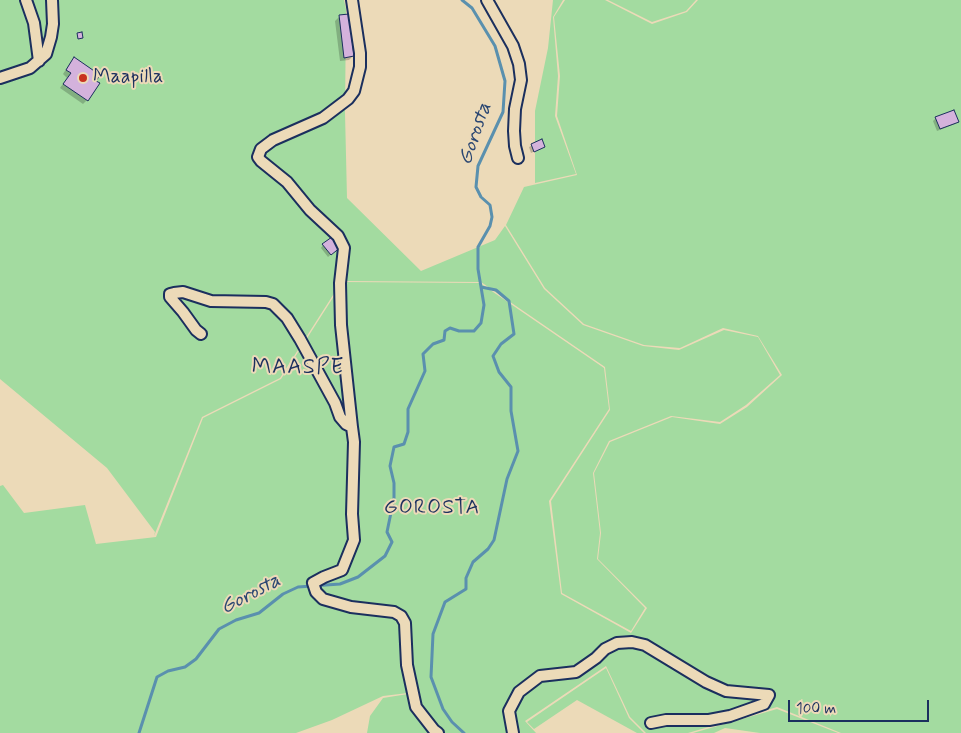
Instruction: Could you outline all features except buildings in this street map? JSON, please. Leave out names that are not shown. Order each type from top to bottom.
[{"type":"street","points":[[26,0],[34,23],[39,61]]},
{"type":"street","points":[[0,78],[30,68],[46,54],[53,24],[52,0]]},
{"type":"street","points":[[352,0],[360,53],[360,68],[354,91],[348,99],[323,118],[273,140],[261,149],[258,157],[260,161],[287,182],[310,210],[338,236],[344,248],[340,283],[341,326],[354,450],[352,514],[354,540],[342,570],[324,577],[314,587],[323,599],[351,607],[394,612],[401,616],[405,622],[407,665],[416,707],[438,733]]},
{"type":"street","points":[[487,0],[513,46],[519,64],[521,80],[514,131],[514,146],[518,158]]},
{"type":"street","points":[[201,334],[170,297],[170,294],[183,292],[211,301],[266,302],[273,304],[287,318],[300,339],[335,403],[340,417],[346,424],[352,427]]},
{"type":"street","points":[[513,733],[509,711],[518,692],[540,676],[576,672],[605,649],[617,643],[632,642],[644,645],[706,682],[726,691],[769,695],[764,704],[730,716],[709,720],[666,720],[652,723]]},
{"type":"green space","points":[[0,0],[344,0],[346,9],[345,113],[347,198],[421,271],[495,240],[505,226],[544,289],[583,325],[643,346],[679,350],[724,330],[758,337],[780,375],[746,405],[720,422],[671,416],[609,441],[593,473],[600,533],[597,559],[645,608],[631,631],[562,593],[551,501],[610,410],[605,367],[481,282],[342,281],[280,378],[202,417],[154,536],[155,532],[107,468],[0,379]]},
{"type":"green space","points":[[553,0],[563,0],[553,17],[558,76],[555,116],[576,174],[535,183],[535,111],[548,48]]},
{"type":"green space","points":[[565,0],[605,0],[652,24],[687,12],[698,0],[961,0],[961,733],[841,733],[777,707],[688,733],[646,733],[630,717],[606,666],[525,721],[536,733],[442,733],[408,693],[383,696],[332,720],[296,733],[0,733],[0,486],[3,485],[24,513],[85,505],[96,544],[156,537],[203,418],[281,379],[343,282],[480,283],[604,368],[609,409],[549,501],[561,594],[631,633],[647,608],[598,559],[601,533],[594,473],[610,442],[672,417],[720,424],[747,407],[782,375],[758,336],[723,328],[680,348],[644,345],[584,324],[545,288],[506,225],[524,187],[577,175],[557,116],[560,76],[554,17]]},
{"type":"green space","points":[[608,0],[696,0],[686,11],[652,22]]},
{"type":"green space","points":[[606,668],[629,718],[644,733],[637,733],[577,700],[534,729],[527,722]]},
{"type":"green space","points":[[408,694],[440,733],[367,733],[370,716],[383,698]]},
{"type":"green space","points":[[777,709],[838,733],[760,733],[725,728],[714,733],[693,733]]},
{"type":"waterway","name":"Gorosta","points":[[139,733],[157,677],[168,671],[185,667],[196,659],[219,629],[236,620],[259,613],[283,594],[298,587],[340,584],[358,577],[385,556],[392,542],[387,532],[394,498],[394,483],[390,466],[394,447],[404,444],[408,432],[408,409],[425,371],[423,354],[433,344],[444,340],[445,331],[450,328],[459,331],[474,331],[481,323],[484,305],[478,269],[478,247],[490,226],[492,217],[490,205],[481,197],[476,187],[478,166],[503,112],[505,81],[495,46],[472,8],[462,0]]},
{"type":"waterway","points":[[464,733],[452,722],[443,709],[431,677],[433,634],[445,602],[466,589],[466,578],[473,562],[488,549],[494,540],[507,479],[518,451],[511,411],[511,387],[499,372],[493,356],[501,344],[514,334],[509,301],[496,290],[481,287]]},
{"type":"place","name":"Maapilla","points":[[83,78]]},
{"type":"district","name":"MAASPE","points":[[298,368]]},
{"type":"district","name":"GOROSTA","points":[[432,509]]}]
